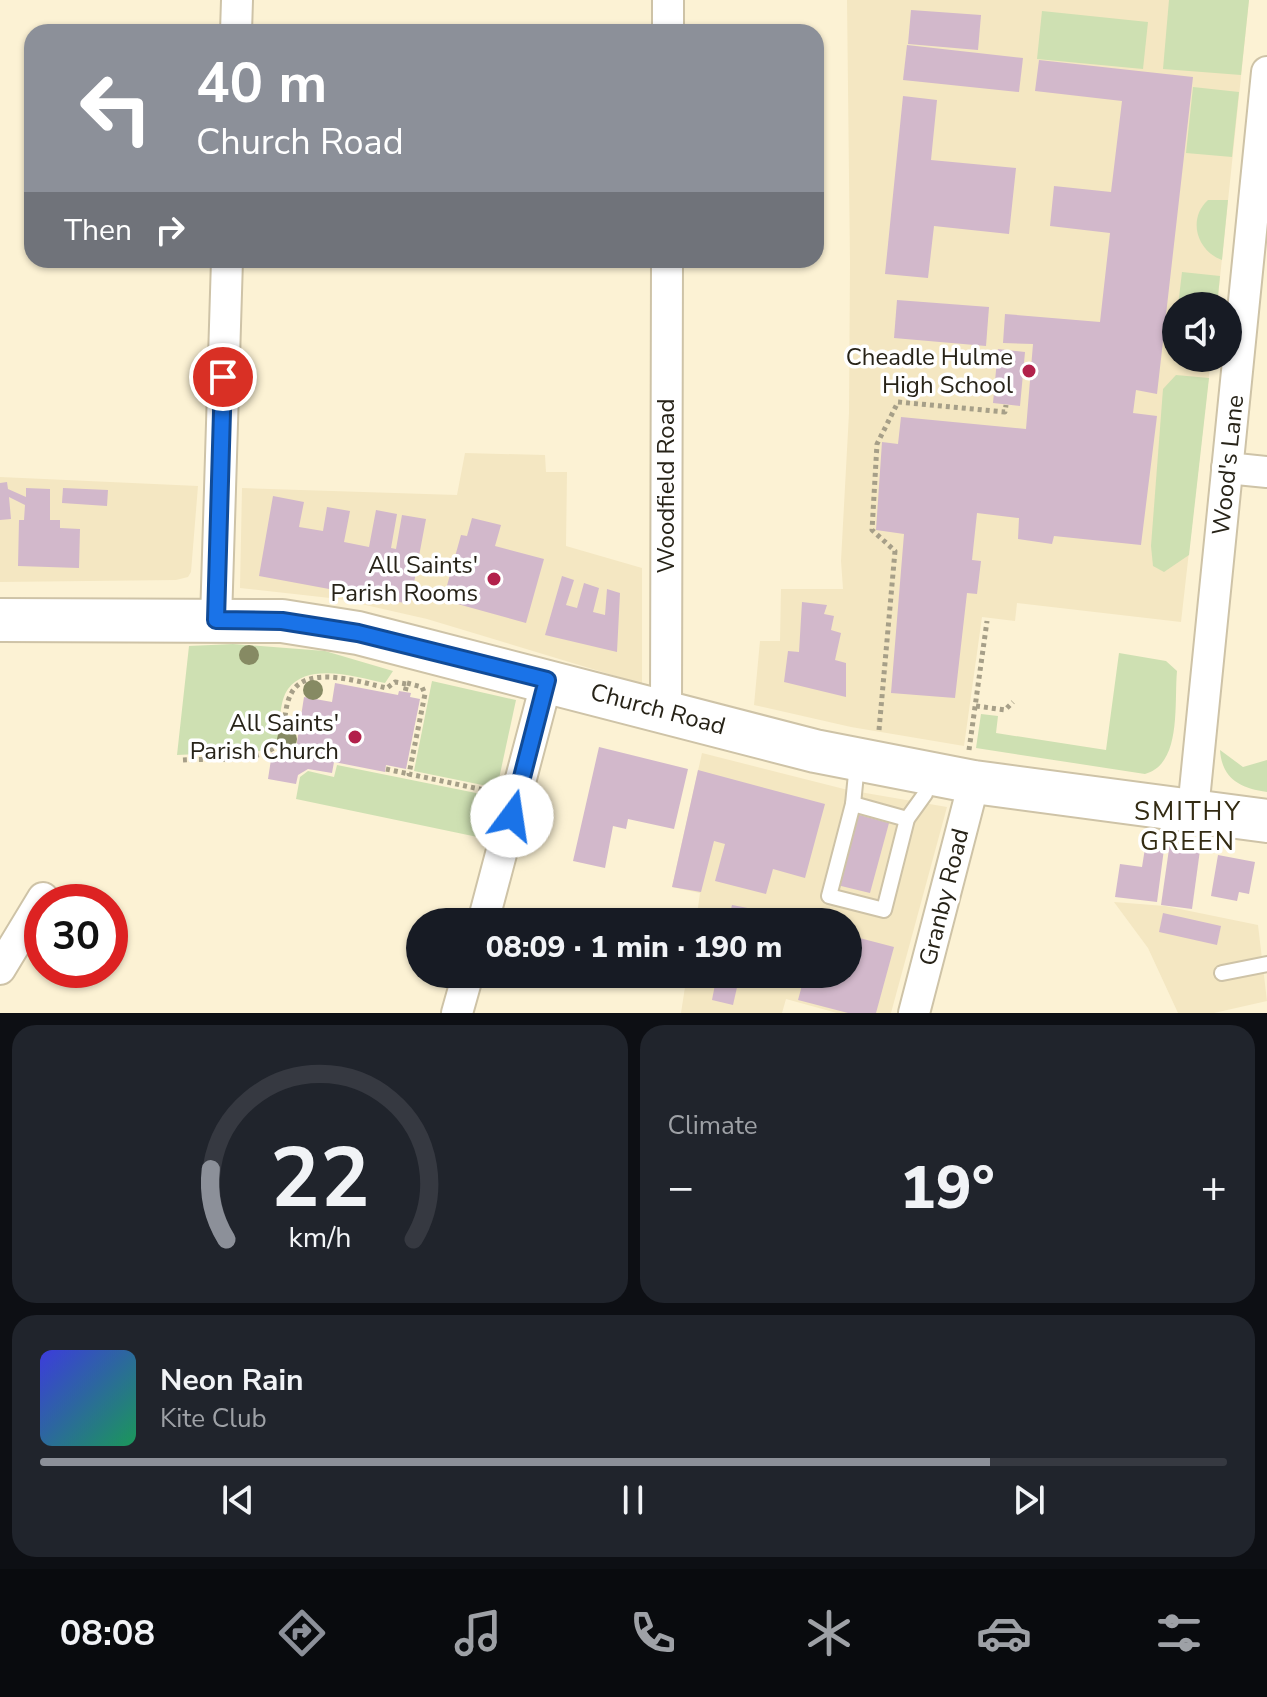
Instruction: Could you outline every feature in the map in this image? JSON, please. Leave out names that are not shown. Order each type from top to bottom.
[{"type":"main road","name":"Church Road","points":[[0,620],[282,621],[358,633],[410,665],[547,680],[867,761],[956,778],[1267,821]]},
{"type":"street","points":[[236,24],[237,0]]},
{"type":"street","points":[[668,0],[668,24]]},
{"type":"street","name":"Wood's Lane","points":[[1193,810],[1267,72]]},
{"type":"street","points":[[216,620],[227,268]]},
{"type":"street","name":"Woodfield Road","points":[[666,711],[667,268]]},
{"type":"street","points":[[1227,468],[1267,472]]},
{"type":"street","points":[[487,908],[547,680]]},
{"type":"street","name":"Granby Road","points":[[914,1013],[956,778]]},
{"type":"street","points":[[0,969],[24,929]]},
{"type":"street","points":[[457,1013],[464,988]]},
{"type":"lane","points":[[867,761],[829,896],[884,910],[907,819],[925,794],[956,778]]},
{"type":"lane","points":[[853,804],[907,819]]},
{"type":"lane","points":[[1222,973],[1267,964]]},
{"type":"path","points":[[867,761],[895,551],[872,530],[877,444],[898,402],[1005,412],[1006,405]]},
{"type":"path","points":[[956,778],[976,706],[987,621]]},
{"type":"path","points":[[405,692],[410,665]]},
{"type":"path","points":[[183,760],[259,756],[277,746],[282,741],[291,693],[305,681],[337,679],[387,688],[410,665]]},
{"type":"path","points":[[409,774],[425,694],[410,665]]},
{"type":"path","points":[[976,706],[1005,710],[1013,702]]},
{"type":"path","points":[[386,769],[489,791]]},
{"type":"shaded area","name":"Cheadle Hulme High School","points":[[847,0],[1249,0],[1218,292],[1162,292],[1162,372],[1209,372],[1181,622],[1017,603],[1015,621],[982,617],[964,746],[851,727],[754,705],[760,641],[780,641],[781,589],[843,589],[841,561],[849,413]]},
{"type":"shaded area","points":[[465,453],[545,455],[546,472],[567,472],[566,546],[642,568],[642,684],[427,619],[339,599],[240,588],[242,488],[457,495]]},
{"type":"shaded area","points":[[0,477],[198,486],[191,572],[188,577],[176,580],[0,582]]},
{"type":"shaded area","points":[[702,753],[848,790],[947,807],[891,1013],[837,1013],[786,999],[782,1013],[681,1013],[685,988],[862,988],[862,908],[698,908],[700,893],[672,887]]},
{"type":"shaded area","points":[[1114,902],[1165,906],[1258,925],[1267,1001],[1214,1013],[1178,1013],[1148,948]]},
{"type":"green space","points":[[1169,0],[1249,0],[1241,75],[1163,69]]},
{"type":"green space","points":[[1042,11],[1148,22],[1143,69],[1037,59]]},
{"type":"green space","points":[[1193,87],[1239,92],[1232,157],[1186,153]]},
{"type":"green space","points":[[1208,200],[1228,200],[1222,260],[1206,250],[1198,234],[1198,216]]},
{"type":"green space","points":[[1182,272],[1220,276],[1218,292],[1180,292]]},
{"type":"green space","points":[[1176,375],[1209,378],[1189,555],[1164,572],[1153,566],[1151,546],[1163,389]]},
{"type":"green space","points":[[233,644],[325,651],[393,671],[385,683],[321,673],[297,680],[283,700],[278,740],[261,751],[177,755],[189,646]]},
{"type":"green space","points":[[1119,653],[1166,661],[1177,671],[1171,746],[1157,768],[1145,774],[976,748],[981,714],[998,716],[996,733],[1106,750]]},
{"type":"green space","points":[[432,681],[516,700],[497,788],[414,771]]},
{"type":"green space","points":[[1220,750],[1243,767],[1267,760],[1267,792],[1234,780],[1224,768]]},
{"type":"green space","points":[[337,765],[496,797],[487,839],[296,799],[300,777],[308,771],[334,777]]},
{"type":"building","points":[[911,10],[981,15],[978,50],[908,44]]},
{"type":"building","points":[[907,45],[1023,58],[1019,92],[903,80]]},
{"type":"building","points":[[1039,60],[1193,77],[1169,292],[1162,292],[1162,350],[1157,394],[1136,390],[1133,413],[1157,416],[1141,545],[1054,536],[1052,544],[1018,539],[1019,518],[977,513],[972,560],[981,561],[977,594],[967,593],[955,698],[891,693],[904,534],[876,530],[882,442],[898,444],[901,417],[1026,429],[1033,344],[1003,343],[1005,314],[1100,322],[1110,233],[1050,226],[1054,186],[1111,192],[1122,101],[1035,91]]},
{"type":"building","points":[[903,96],[937,100],[931,160],[1016,168],[1009,234],[934,226],[928,278],[885,274]]},
{"type":"building","points":[[897,300],[989,307],[986,346],[894,338]]},
{"type":"building","points":[[998,349],[1025,352],[1020,406],[993,403]]},
{"type":"building","points":[[7,482],[8,489],[26,497],[26,488],[50,489],[50,520],[60,520],[60,528],[80,529],[79,568],[18,566],[19,520],[24,520],[25,505],[9,497],[11,519],[0,520],[0,483]]},
{"type":"building","points":[[63,488],[108,490],[107,506],[62,503]]},
{"type":"building","points":[[273,496],[304,502],[299,527],[323,531],[327,507],[350,511],[344,542],[369,547],[376,510],[397,514],[391,548],[396,549],[402,515],[426,519],[410,604],[259,576]]},
{"type":"building","name":"All Saints' Parish Rooms","points":[[472,518],[501,525],[495,546],[544,559],[526,623],[443,600],[461,535],[467,536]]},
{"type":"building","points":[[562,576],[574,580],[566,605],[577,608],[584,583],[599,588],[593,612],[605,615],[607,589],[620,593],[617,652],[545,635]]},
{"type":"building","points":[[802,602],[827,605],[824,614],[834,616],[831,630],[841,633],[835,660],[846,663],[846,697],[784,682],[788,651],[799,652]]},
{"type":"building","name":"All Saints' Parish Church","points":[[335,683],[398,695],[399,691],[411,693],[410,697],[420,699],[406,769],[386,765],[385,772],[334,762],[332,773],[308,769],[298,775],[296,784],[268,779],[272,753],[286,756],[296,749],[304,697],[332,702]]},
{"type":"building","points":[[599,747],[688,769],[674,829],[628,819],[626,829],[613,826],[605,868],[573,861]]},
{"type":"building","points":[[698,770],[825,804],[805,878],[773,869],[766,894],[715,881],[725,844],[714,841],[701,892],[672,887]]},
{"type":"building","points":[[856,814],[889,823],[870,893],[837,885]]},
{"type":"building","points":[[1150,837],[1159,839],[1164,849],[1157,902],[1115,897],[1120,864],[1142,867],[1146,842]]},
{"type":"building","points":[[1170,842],[1200,850],[1192,909],[1161,905]]},
{"type":"building","points":[[1218,855],[1255,862],[1249,894],[1239,892],[1237,901],[1211,896]]},
{"type":"building","points":[[1163,913],[1221,926],[1217,945],[1159,932]]},
{"type":"building","points":[[862,939],[894,947],[876,1013],[848,1013],[798,1000],[801,988],[862,988]]},
{"type":"building","points":[[714,988],[737,988],[733,1005],[712,1000]]},
{"type":"place","name":"Cheadle Hulme High School","points":[[1029,371]]},
{"type":"place","name":"All Saints' Parish Rooms","points":[[494,579]]},
{"type":"place","name":"All Saints' Parish Church","points":[[355,737]]},
{"type":"district","name":"SMITHY GREEN","points":[[1188,826]]},
{"type":"route","points":[[223,377],[216,620],[282,621],[358,633],[547,680],[512,816]]}]
